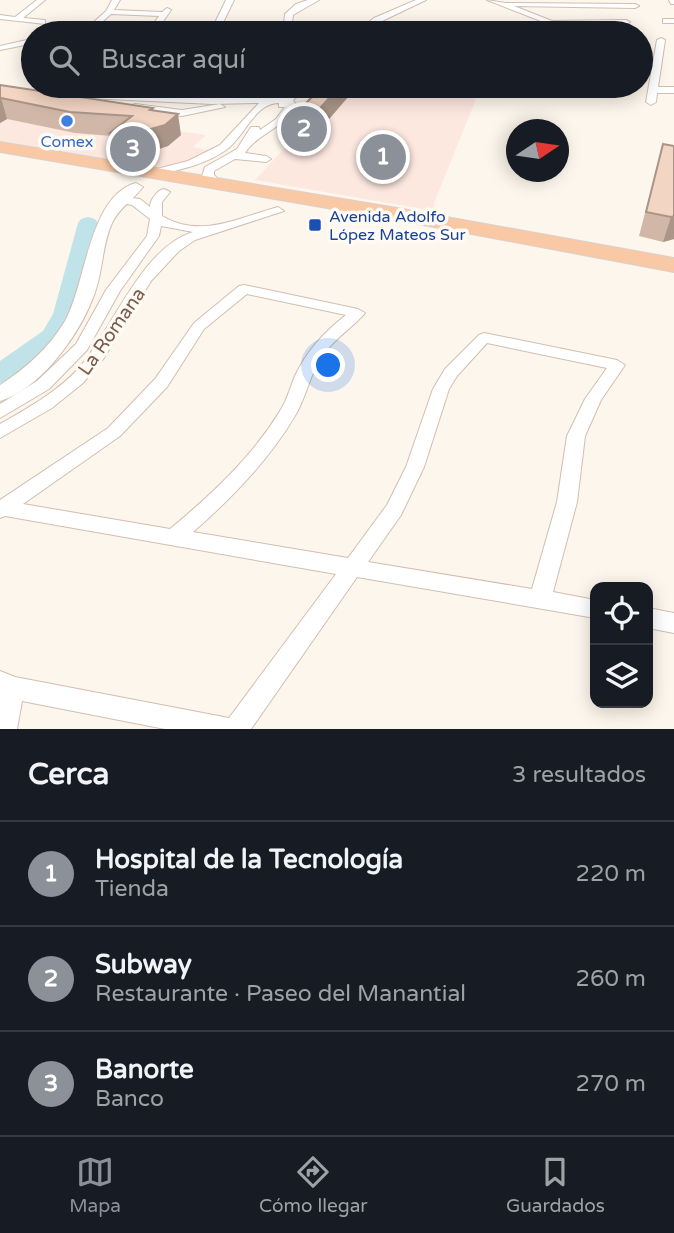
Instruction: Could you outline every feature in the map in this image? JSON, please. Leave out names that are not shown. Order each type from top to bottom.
[{"type":"highway","points":[[0,147],[667,262]]},
{"type":"highway","points":[[0,164],[128,193],[164,192],[674,280]]},
{"type":"street","points":[[17,19],[41,0]]},
{"type":"street","points":[[99,21],[116,0]]},
{"type":"street","points":[[220,21],[230,0]]},
{"type":"street","points":[[290,0],[300,3],[299,6]]},
{"type":"street","points":[[289,21],[299,6],[315,0]]},
{"type":"street","points":[[376,21],[422,0]]},
{"type":"street","points":[[491,0],[546,21]]},
{"type":"street","points":[[505,4],[635,6]]},
{"type":"street","points":[[616,6],[625,21]]},
{"type":"street","points":[[109,12],[166,12],[160,21]]},
{"type":"street","points":[[0,17],[34,21]]},
{"type":"street","points":[[653,80],[661,41],[674,41]]},
{"type":"street","points":[[0,48],[21,43]]},
{"type":"street","points":[[653,90],[674,90]]},
{"type":"street","points":[[90,98],[182,113],[212,109],[238,100],[290,98]]},
{"type":"street","points":[[153,173],[180,167],[215,153],[229,144],[254,112],[271,98]]},
{"type":"street","points":[[217,184],[208,176],[209,169],[234,155],[252,138],[269,129],[285,115],[291,105],[288,100]]},
{"type":"street","points":[[215,153],[266,159]]},
{"type":"street","name":"La Romana","points":[[0,412],[43,385],[82,347],[113,290],[153,236],[156,202],[164,192]]},
{"type":"street","points":[[0,394],[43,363],[61,345],[86,294],[105,218],[128,193],[156,218],[182,228],[214,230]]},
{"type":"street","points":[[153,236],[170,237],[178,243],[278,211]]},
{"type":"street","name":"La Romana","points":[[0,432],[76,382],[99,353],[124,310],[178,243]]},
{"type":"street","points":[[1,509],[114,432],[162,383],[199,326],[244,289],[358,313],[334,332],[314,357],[289,412],[248,468],[210,507],[174,537]]},
{"type":"street","points":[[236,729],[394,510],[415,467],[441,390],[482,334],[625,364],[588,408],[576,436],[567,502],[540,600]]},
{"type":"street","points":[[1,509],[590,608]]},
{"type":"street","points":[[653,619],[674,623]]},
{"type":"street","points":[[5,729],[6,685],[227,729]]},
{"type":"shaded area","points":[[331,98],[476,99],[434,203],[435,211],[255,180]]},
{"type":"shaded area","points":[[0,105],[206,135],[193,147],[207,150],[182,165],[164,168],[0,142]]},
{"type":"building","points":[[0,85],[21,88],[21,98],[86,98],[178,114],[165,125],[130,135],[110,133],[132,116],[70,112],[0,98]]},
{"type":"building","points":[[311,98],[329,98],[304,126],[286,123]]},
{"type":"building","points":[[663,144],[674,146],[674,216],[671,217],[646,212]]},
{"type":"waterway","points":[[0,374],[52,336],[65,314],[88,223]]},
{"type":"place","name":"Comex","points":[[67,121]]},
{"type":"place","name":"Subway","points":[[304,129]]},
{"type":"place","name":"Banorte","points":[[133,149]]},
{"type":"place","name":"Hospital de la Tecnología","points":[[383,157]]},
{"type":"place","name":"Avenida Adolfo López Mateos Sur","points":[[315,225]]}]
